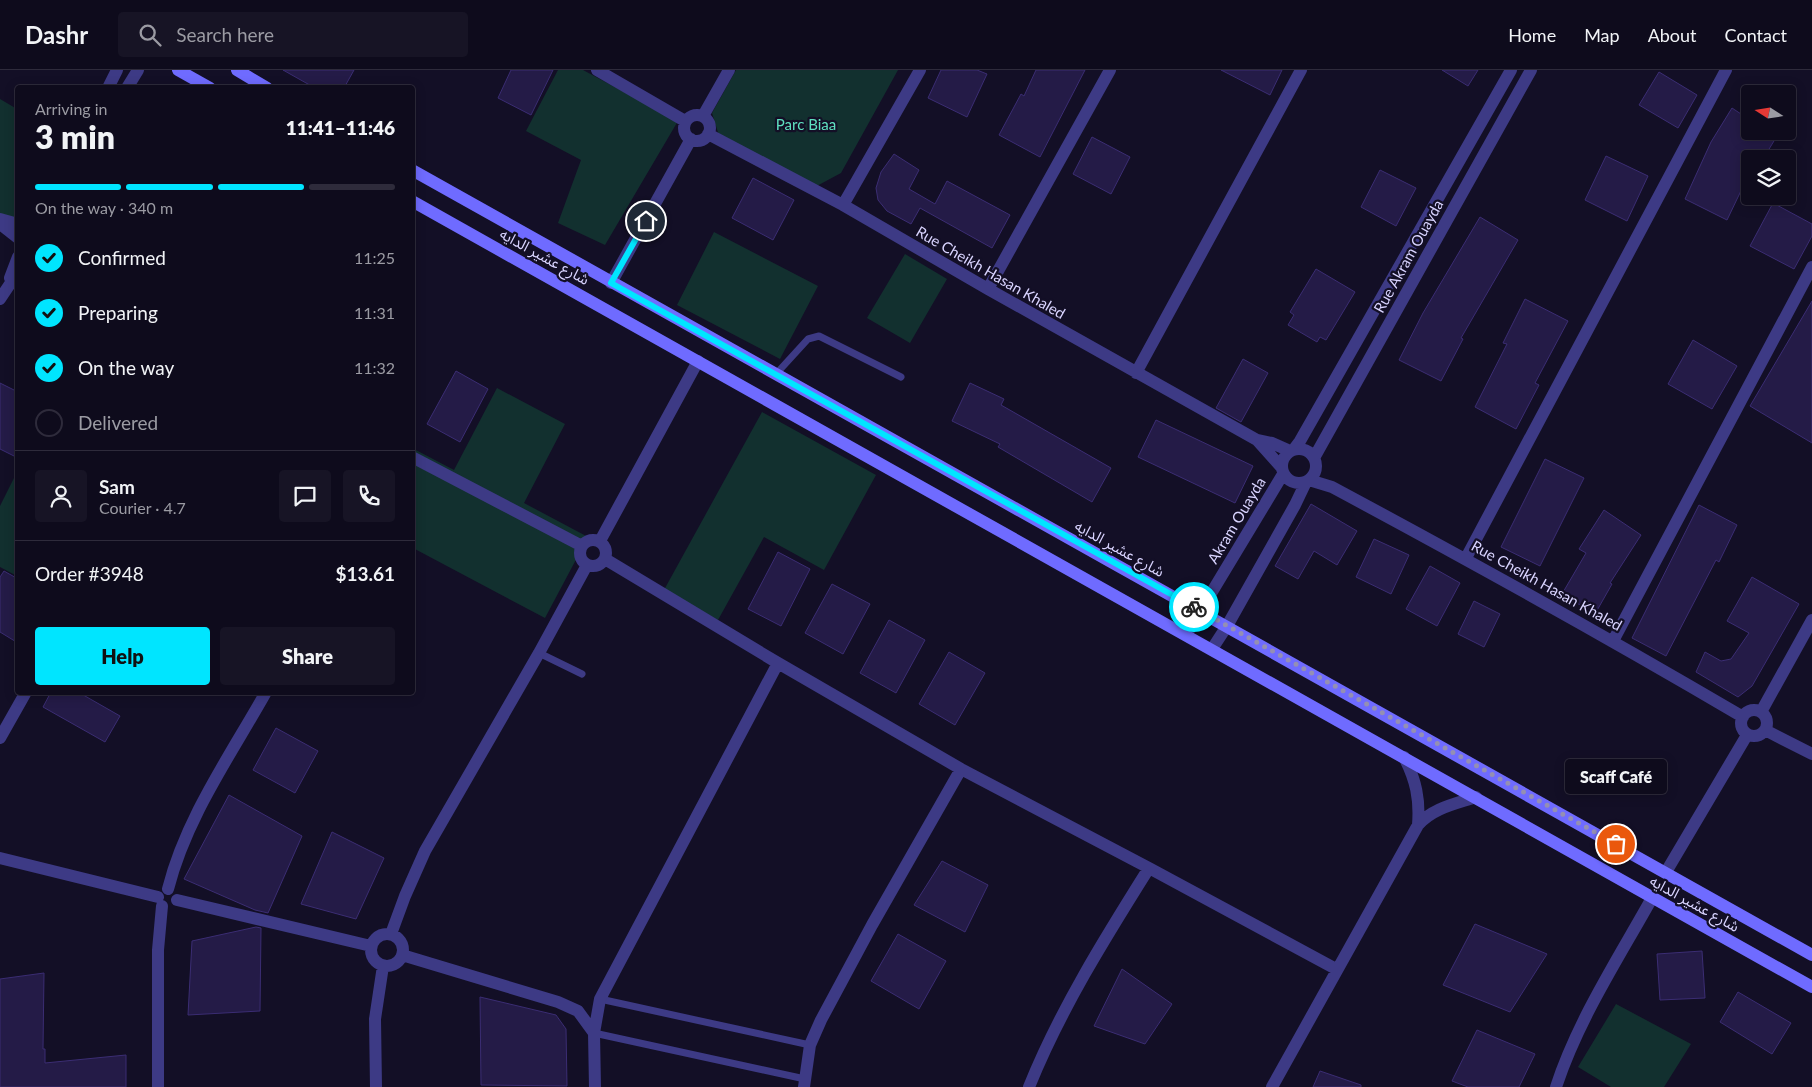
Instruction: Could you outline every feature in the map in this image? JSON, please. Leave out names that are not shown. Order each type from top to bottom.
[{"type":"street","points":[[109,85],[116,70]]},
{"type":"street","points":[[128,85],[138,70]]},
{"type":"street","points":[[178,70],[205,85]]},
{"type":"street","points":[[237,70],[263,85]]},
{"type":"street","points":[[597,70],[685,121]]},
{"type":"street","points":[[703,116],[729,70]]},
{"type":"street","points":[[843,205],[920,70]]},
{"type":"street","points":[[988,289],[1110,70]]},
{"type":"street","points":[[1136,373],[1301,70]]},
{"type":"street","name":"Rue Akram Ouayda","points":[[1292,450],[1300,442],[1511,70]]},
{"type":"street","name":"Rue Akram Ouayda","points":[[1315,461],[1531,70]]},
{"type":"street","points":[[1466,558],[1726,70]]},
{"type":"street","points":[[697,114],[703,116],[708,121],[710,127],[708,134],[704,139],[697,141],[690,139],[684,128],[685,121],[690,116],[697,114]]},
{"type":"street","name":"Rue Cheikh Hasan Khaled","points":[[708,134],[843,205],[1257,440],[1292,450]]},
{"type":"street","points":[[611,283],[690,139]]},
{"type":"street","name":"شارع عشير الدايه","points":[[415,172],[1812,955]]},
{"type":"street","name":"شارع عشير الدايه","points":[[415,203],[1812,987]]},
{"type":"street","points":[[0,219],[15,223]]},
{"type":"street","points":[[0,224],[15,236]]},
{"type":"street","points":[[8,285],[15,265]]},
{"type":"street","points":[[1613,641],[1812,267]]},
{"type":"street","points":[[0,299],[15,276]]},
{"type":"street","points":[[600,541],[698,361]]},
{"type":"street","name":"Rue Cheikh Hasan Khaled","points":[[1257,440],[1282,471]]},
{"type":"street","points":[[1212,649],[1228,626],[1308,481],[1313,476],[1315,461],[1306,450],[1292,450],[1282,461],[1282,471],[1289,480],[1295,483],[1308,481]]},
{"type":"street","points":[[415,459],[582,546]]},
{"type":"street","name":"Rue Cheikh Hasan Khaled","points":[[1315,461],[1332,487]]},
{"type":"street","name":"Akram Ouayda","points":[[1186,635],[1282,471]]},
{"type":"street","name":"Rue Cheikh Hasan Khaled","points":[[1308,481],[1332,487],[1466,558],[1743,717]]},
{"type":"street","points":[[590,540],[600,541],[605,545],[607,554],[604,562],[597,566],[587,565],[582,561],[580,553],[582,546],[590,540]]},
{"type":"street","points":[[605,559],[778,663],[961,769],[1336,969]]},
{"type":"street","points":[[391,934],[405,896],[426,851],[587,565]]},
{"type":"street","points":[[1761,712],[1812,620]]},
{"type":"street","points":[[595,1087],[594,1033],[600,1000],[778,663]]},
{"type":"street","points":[[0,738],[24,695]]},
{"type":"street","points":[[158,1087],[158,950],[163,898],[179,852],[191,826],[264,695]]},
{"type":"street","points":[[1754,710],[1761,712],[1767,724],[1765,730],[1760,735],[1754,737],[1747,735],[1742,730],[1741,723],[1743,717],[1748,712],[1754,710]]},
{"type":"street","points":[[1765,730],[1812,754]]},
{"type":"street","points":[[1666,872],[1747,735]]},
{"type":"street","points":[[1404,757],[1413,773],[1418,790],[1420,807],[1418,825]]},
{"type":"street","points":[[805,1083],[810,1045],[821,1020],[872,925],[961,769]]},
{"type":"street","points":[[1272,1087],[1336,969],[1418,825],[1423,819],[1439,810],[1476,797]]},
{"type":"street","points":[[0,858],[163,898],[171,908],[177,900],[371,946]]},
{"type":"street","points":[[1029,1087],[1052,1036],[1105,939],[1149,868]]},
{"type":"street","points":[[1556,1087],[1574,1040],[1652,898]]},
{"type":"street","points":[[391,934],[398,939],[402,946],[402,954],[398,962],[391,966],[382,966],[375,962],[371,955],[371,946],[375,939],[382,935],[391,934]]},
{"type":"street","points":[[402,954],[558,1002],[578,1011],[594,1033]]},
{"type":"street","points":[[376,1087],[375,1019],[382,966]]},
{"type":"street","points":[[578,1011],[600,1000]]},
{"type":"lane","points":[[776,374],[808,339],[819,336],[901,376]]},
{"type":"lane","points":[[539,653],[582,674]]},
{"type":"lane","points":[[600,1000],[810,1045]]},
{"type":"lane","points":[[594,1033],[805,1083]]},
{"type":"green space","points":[[558,70],[583,70],[678,121],[605,245],[558,223],[581,160],[526,131]]},
{"type":"green space","name":"Parc Biaa","points":[[736,70],[898,70],[841,173],[813,188],[721,142],[712,113]]},
{"type":"green space","points":[[0,99],[15,108],[15,227],[0,218]]},
{"type":"green space","points":[[714,232],[818,286],[780,359],[677,305]]},
{"type":"green space","points":[[905,254],[947,279],[910,343],[867,318]]},
{"type":"green space","points":[[497,388],[565,424],[524,503],[588,537],[545,618],[415,549],[415,450],[454,470]]},
{"type":"green space","points":[[762,412],[876,475],[824,570],[764,537],[718,620],[664,590]]},
{"type":"green space","points":[[15,476],[15,575],[0,567],[0,506]]},
{"type":"green space","points":[[1616,1004],[1691,1044],[1664,1087],[1611,1087],[1578,1067]]},
{"type":"building","points":[[283,70],[354,70],[346,85],[310,85]]},
{"type":"building","points":[[511,70],[553,70],[531,115],[498,98]]},
{"type":"building","points":[[941,70],[977,70],[987,74],[967,117],[928,98]]},
{"type":"building","points":[[1036,70],[1085,70],[1040,157],[999,135],[1021,94],[1024,96]]},
{"type":"building","points":[[1221,70],[1282,70],[1270,95]]},
{"type":"building","points":[[1442,70],[1478,70],[1468,86]]},
{"type":"building","points":[[1659,72],[1697,95],[1678,128],[1639,105]]},
{"type":"building","points":[[1732,108],[1741,114],[1741,140],[1775,140],[1768,150],[1741,150],[1741,191],[1727,220],[1685,199],[1711,142]]},
{"type":"building","points":[[1092,137],[1130,157],[1111,194],[1073,174]]},
{"type":"building","points":[[894,154],[919,170],[909,189],[935,204],[947,181],[1010,215],[992,248],[920,208],[911,224],[887,211],[878,200],[876,188],[881,172]]},
{"type":"building","points":[[1606,156],[1648,176],[1627,221],[1585,200]]},
{"type":"building","points":[[1380,170],[1416,188],[1396,226],[1361,207]]},
{"type":"building","points":[[753,178],[794,200],[773,240],[732,218]]},
{"type":"building","points":[[1772,205],[1777,205],[1812,224],[1812,236],[1794,269],[1750,246]]},
{"type":"building","points":[[1480,217],[1518,240],[1461,338],[1463,339],[1441,381],[1399,360],[1423,313]]},
{"type":"building","points":[[1316,269],[1355,292],[1326,340],[1320,337],[1317,342],[1288,325],[1294,315],[1290,312]]},
{"type":"building","points":[[1525,299],[1568,321],[1535,383],[1539,385],[1516,429],[1475,407],[1507,344],[1503,343]]},
{"type":"building","points":[[1812,301],[1812,443],[1750,406]]},
{"type":"building","points":[[1693,340],[1737,366],[1712,409],[1668,384]]},
{"type":"building","points":[[1243,359],[1268,373],[1241,422],[1216,408]]},
{"type":"building","points":[[456,371],[488,389],[460,442],[427,424]]},
{"type":"building","points":[[0,383],[15,390],[15,456],[0,449]]},
{"type":"building","points":[[970,383],[1004,399],[1001,405],[1111,468],[1092,502],[998,447],[1000,444],[952,421]]},
{"type":"building","points":[[1156,420],[1253,466],[1235,503],[1138,457]]},
{"type":"building","points":[[1545,459],[1584,478],[1540,566],[1501,547]]},
{"type":"building","points":[[1311,504],[1357,531],[1337,565],[1314,551],[1298,579],[1275,566]]},
{"type":"building","points":[[1699,505],[1737,525],[1719,562],[1716,560],[1666,656],[1632,638]]},
{"type":"building","points":[[1604,510],[1641,535],[1610,583],[1612,584],[1595,614],[1562,594],[1586,553],[1579,549]]},
{"type":"building","points":[[1374,539],[1409,555],[1391,594],[1356,577]]},
{"type":"building","points":[[778,552],[810,569],[781,626],[748,609]]},
{"type":"building","points":[[1430,566],[1460,583],[1437,626],[1406,609]]},
{"type":"building","points":[[4,571],[15,577],[15,641],[0,632],[0,577]]},
{"type":"building","points":[[1752,577],[1799,604],[1752,686],[1738,697],[1696,672],[1705,652],[1721,661],[1731,659],[1749,633],[1727,621]]},
{"type":"building","points":[[832,584],[870,604],[843,654],[805,633]]},
{"type":"building","points":[[1474,601],[1500,614],[1484,647],[1458,634]]},
{"type":"building","points":[[889,620],[925,640],[896,693],[860,673]]},
{"type":"building","points":[[949,652],[985,673],[955,725],[919,704]]},
{"type":"building","points":[[49,695],[83,695],[120,716],[105,742],[43,707]]},
{"type":"building","points":[[276,728],[318,751],[295,793],[253,770]]},
{"type":"building","points":[[229,795],[302,836],[268,913],[255,910],[184,879]]},
{"type":"building","points":[[332,832],[384,858],[356,919],[301,904]]},
{"type":"building","points":[[942,861],[988,885],[965,932],[914,905]]},
{"type":"building","points":[[1475,924],[1547,954],[1510,1012],[1443,985]]},
{"type":"building","points":[[256,927],[261,928],[260,1011],[188,1015],[192,941]]},
{"type":"building","points":[[898,934],[946,961],[919,1009],[871,981]]},
{"type":"building","points":[[1702,951],[1705,998],[1660,1000],[1657,954]]},
{"type":"building","points":[[1122,969],[1172,1004],[1145,1044],[1094,1026]]},
{"type":"building","points":[[44,973],[43,1049],[45,1049],[45,1063],[126,1055],[126,1087],[0,1087],[0,979]]},
{"type":"building","points":[[1738,992],[1791,1023],[1772,1054],[1720,1022]]},
{"type":"building","points":[[480,997],[556,1015],[566,1029],[567,1086],[481,1085]]},
{"type":"building","points":[[1477,1030],[1535,1054],[1519,1087],[1468,1087],[1452,1081]]},
{"type":"building","points":[[1320,1071],[1361,1085],[1361,1087],[1313,1087]]},
{"type":"way so far","points":[[1194,607],[1616,844]]},
{"type":"place","name":"Scaff Café","points":[[1616,844]]},
{"type":"route","points":[[646,221],[611,283],[1194,607]]}]
